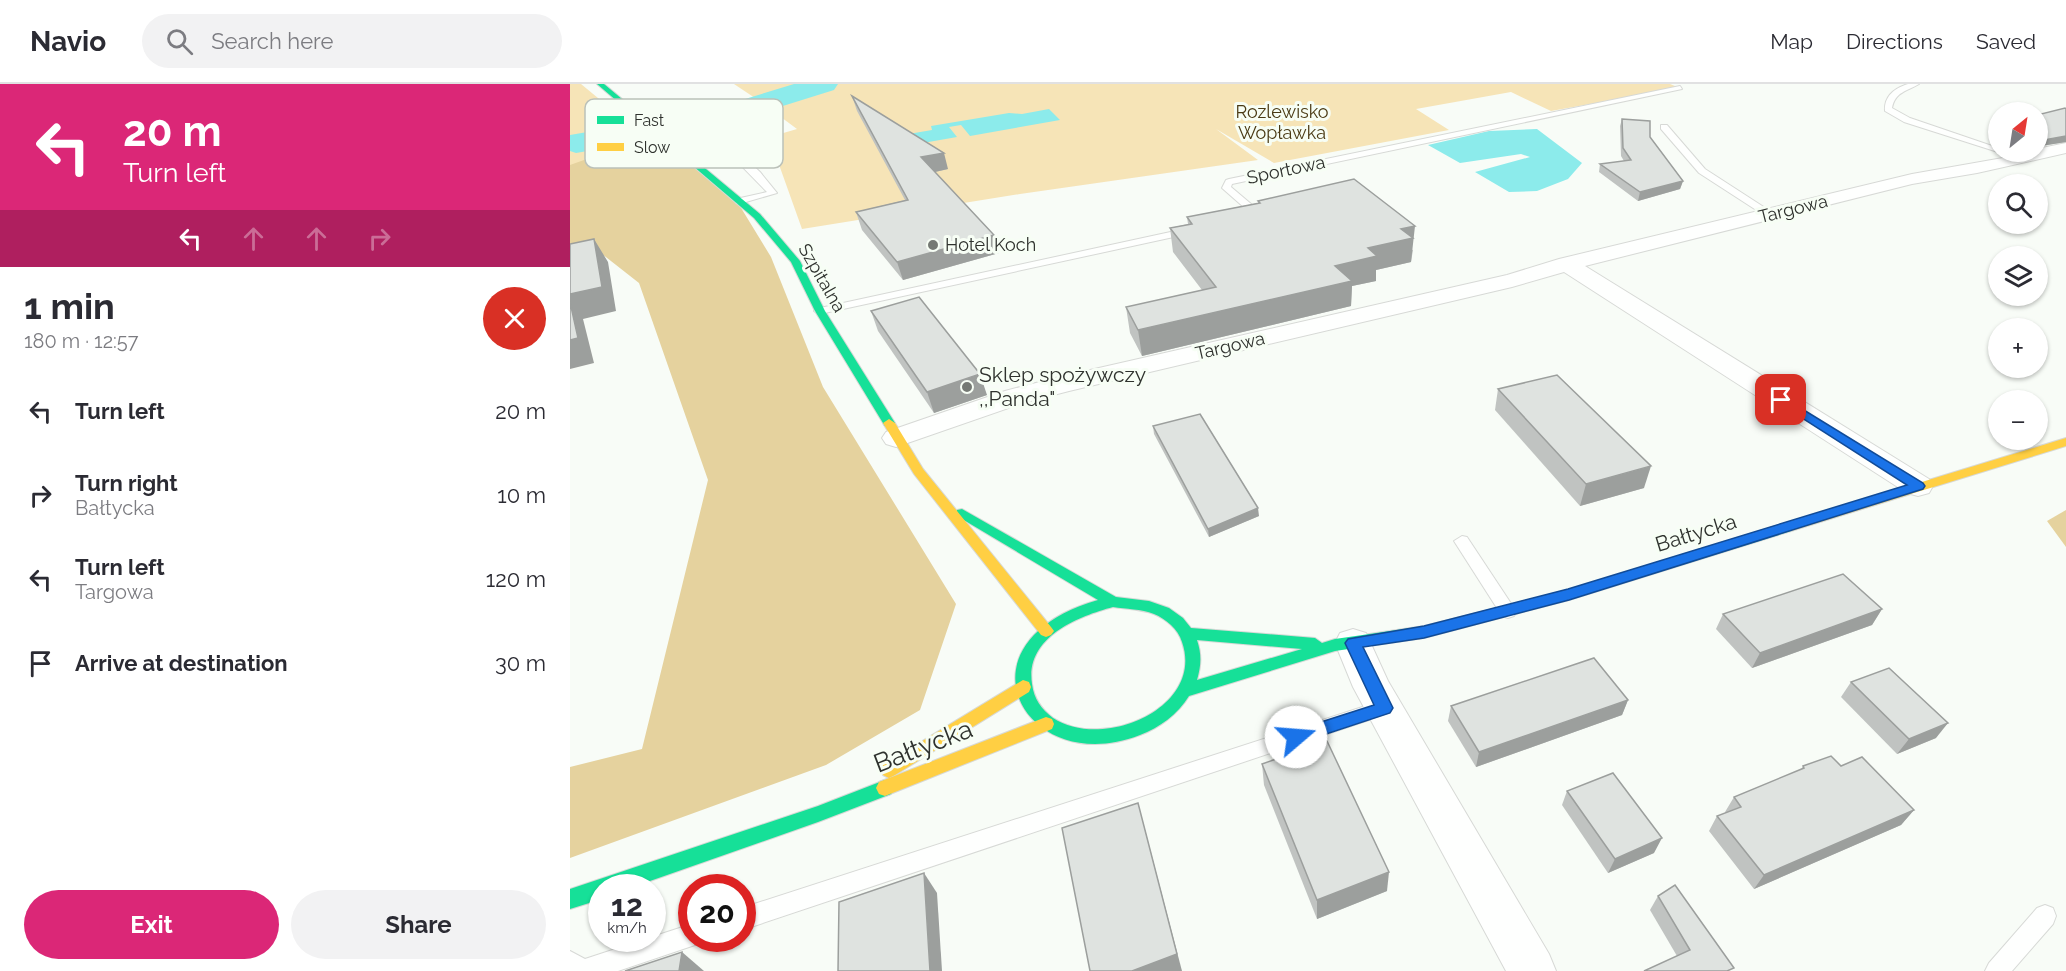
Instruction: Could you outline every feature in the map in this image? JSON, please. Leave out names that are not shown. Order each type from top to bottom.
[{"type":"street","name":"Szpitalna","points":[[600,84],[618,99]]},
{"type":"street","name":"Targowa","points":[[2048,152],[2066,148]]},
{"type":"street","name":"Targowa","points":[[896,438],[1014,397],[1064,384],[1512,279],[1912,179],[2004,162]]},
{"type":"street","name":"Szpitalna","points":[[699,168],[757,216],[795,261],[820,311],[918,471],[1046,630]]},
{"type":"street","points":[[1567,264],[1918,486]]},
{"type":"street","name":"Bałtycka","points":[[1186,690],[1344,644],[1424,632],[1508,612],[2066,442]]},
{"type":"street","name":"Szpitalna","points":[[945,503],[1113,602]]},
{"type":"street","points":[[1113,602],[1137,602],[1159,608],[1178,619],[1190,634],[1196,652],[1194,670],[1186,690],[1170,709],[1149,724],[1122,734],[1086,736],[1068,734],[1046,724],[1035,714],[1027,701],[1023,687],[1023,672],[1027,657],[1046,630],[1077,611],[1113,602]]},
{"type":"street","name":"Bałtycka","points":[[1190,634],[1344,644]]},
{"type":"street","points":[[1344,644],[1372,687],[1532,971]]},
{"type":"street","name":"Bałtycka","points":[[818,814],[1023,687]]},
{"type":"street","name":"Bałtycka","points":[[643,874],[818,814],[1046,724]]},
{"type":"street","name":"Bałtycka","points":[[570,899],[588,893]]},
{"type":"lane","points":[[1916,84],[1897,89],[1888,101],[1888,109],[1907,120],[1988,147]]},
{"type":"lane","name":"Sportowa","points":[[1235,221],[1246,218],[1252,209],[1226,188],[1229,182],[1680,88]]},
{"type":"lane","points":[[1664,127],[1702,171],[1770,215]]},
{"type":"lane","points":[[739,201],[773,193],[754,168]]},
{"type":"lane","points":[[820,311],[1200,228]]},
{"type":"lane","points":[[1462,541],[1508,612]]},
{"type":"lane","points":[[756,914],[1384,708]]},
{"type":"lane","points":[[1997,971],[2045,916]]},
{"type":"lane","points":[[570,962],[582,971],[678,940]]},
{"type":"green space","points":[[570,84],[581,84],[599,99],[585,99],[585,168],[652,168],[570,237]]},
{"type":"green space","points":[[734,84],[824,84],[776,99],[756,99]]},
{"type":"green space","name":"Rozlewisko Wopławka","points":[[837,84],[1670,84],[1680,88],[1551,111],[1511,92],[1416,109],[1449,130],[1274,163],[1216,129],[1258,160],[1020,194],[802,229],[780,168],[783,168],[783,133],[797,129],[783,119],[783,100],[809,90]]},
{"type":"shaded area","points":[[585,160],[585,168],[694,168],[735,198],[771,257],[823,387],[956,604],[920,710],[826,765],[570,858],[570,767],[642,749],[708,480],[639,283],[588,243],[570,247],[570,165]]},
{"type":"shaded area","points":[[2066,510],[2066,547],[2047,521]]},
{"type":"water","points":[[1049,109],[1060,120],[970,136],[961,125],[949,127],[957,137],[883,150],[879,139],[932,130],[931,126]]},
{"type":"water","points":[[1537,129],[1582,163],[1568,179],[1537,191],[1509,192],[1475,172],[1530,157],[1521,154],[1460,163],[1428,145],[1489,131]]},
{"type":"building","points":[[852,96],[944,153],[921,157],[994,235],[897,262],[856,212],[908,200]]},
{"type":"building","points":[[2066,109],[2066,136],[2048,139],[2048,112]]},
{"type":"building","points":[[1622,119],[1650,121],[1650,137],[1683,181],[1640,192],[1600,164],[1631,160],[1623,148]]},
{"type":"building","points":[[1354,179],[1415,226],[1401,229],[1413,238],[1368,248],[1377,256],[1335,266],[1352,281],[1138,330],[1126,307],[1216,287],[1170,228],[1192,224],[1187,217],[1260,203],[1258,201]]},
{"type":"building","points":[[594,239],[602,287],[570,294],[570,244]]},
{"type":"building","points":[[919,297],[980,374],[927,392],[871,311]]},
{"type":"building","points":[[570,302],[578,338],[570,340]]},
{"type":"building","points":[[1557,375],[1651,466],[1586,484],[1498,389]]},
{"type":"building","points":[[1200,414],[1258,508],[1208,529],[1153,426]]},
{"type":"building","points":[[1843,574],[1882,609],[1760,653],[1723,614]]},
{"type":"building","points":[[1594,658],[1628,700],[1479,752],[1451,706]]},
{"type":"building","points":[[1889,668],[1948,723],[1909,739],[1851,682]]},
{"type":"building","points":[[1327,741],[1389,872],[1317,900],[1262,764]]},
{"type":"building","points":[[1831,756],[1841,766],[1862,757],[1914,810],[1764,875],[1717,816],[1741,807],[1734,797]]},
{"type":"building","points":[[1613,773],[1662,838],[1615,859],[1567,791]]},
{"type":"building","points":[[1138,803],[1177,954],[1132,971],[1090,971],[1062,828]]},
{"type":"building","points":[[924,873],[930,971],[838,971],[839,902]]},
{"type":"building","points":[[1675,885],[1734,968],[1727,971],[1644,971],[1690,950],[1658,896]]},
{"type":"building","points":[[682,952],[679,971],[625,971]]},
{"type":"waterway","points":[[776,99],[824,84]]},
{"type":"waterway","points":[[576,143],[585,142]]},
{"type":"traffic: fast","points":[[600,84],[618,99]]},
{"type":"traffic: fast","points":[[700,168],[757,216],[795,261],[820,311],[889,423]]},
{"type":"traffic: fast","points":[[962,513],[1113,602]]},
{"type":"traffic: fast","points":[[1186,690],[1335,645],[1424,632],[1569,595],[1786,528]]},
{"type":"traffic: fast","points":[[1113,602],[1154,608],[1178,622],[1188,636],[1193,651],[1193,666],[1189,681],[1170,708],[1143,727],[1120,734],[1100,736],[1080,735],[1062,730],[1044,720],[1029,702],[1025,692],[1023,673],[1026,657],[1035,642],[1063,620],[1113,602]]},
{"type":"traffic: fast","points":[[1190,634],[1315,644]]},
{"type":"traffic: fast","points":[[644,874],[818,814],[885,788]]},
{"type":"traffic: fast","points":[[570,899],[588,893]]},
{"type":"traffic: slow","points":[[889,423],[918,471],[1046,631]]},
{"type":"traffic: slow","points":[[1786,528],[2066,442]]},
{"type":"traffic: slow","points":[[889,770],[1023,687]]},
{"type":"traffic: slow","points":[[885,788],[1046,724]]},
{"type":"place","name":"Hotel Koch","points":[[933,245]]},
{"type":"place","name":"Sklep spożywczy ,,Panda\"","points":[[967,387]]},
{"type":"route","points":[[1296,737],[1384,708],[1353,643],[1424,632],[1569,595],[1918,486],[1781,400]]}]
